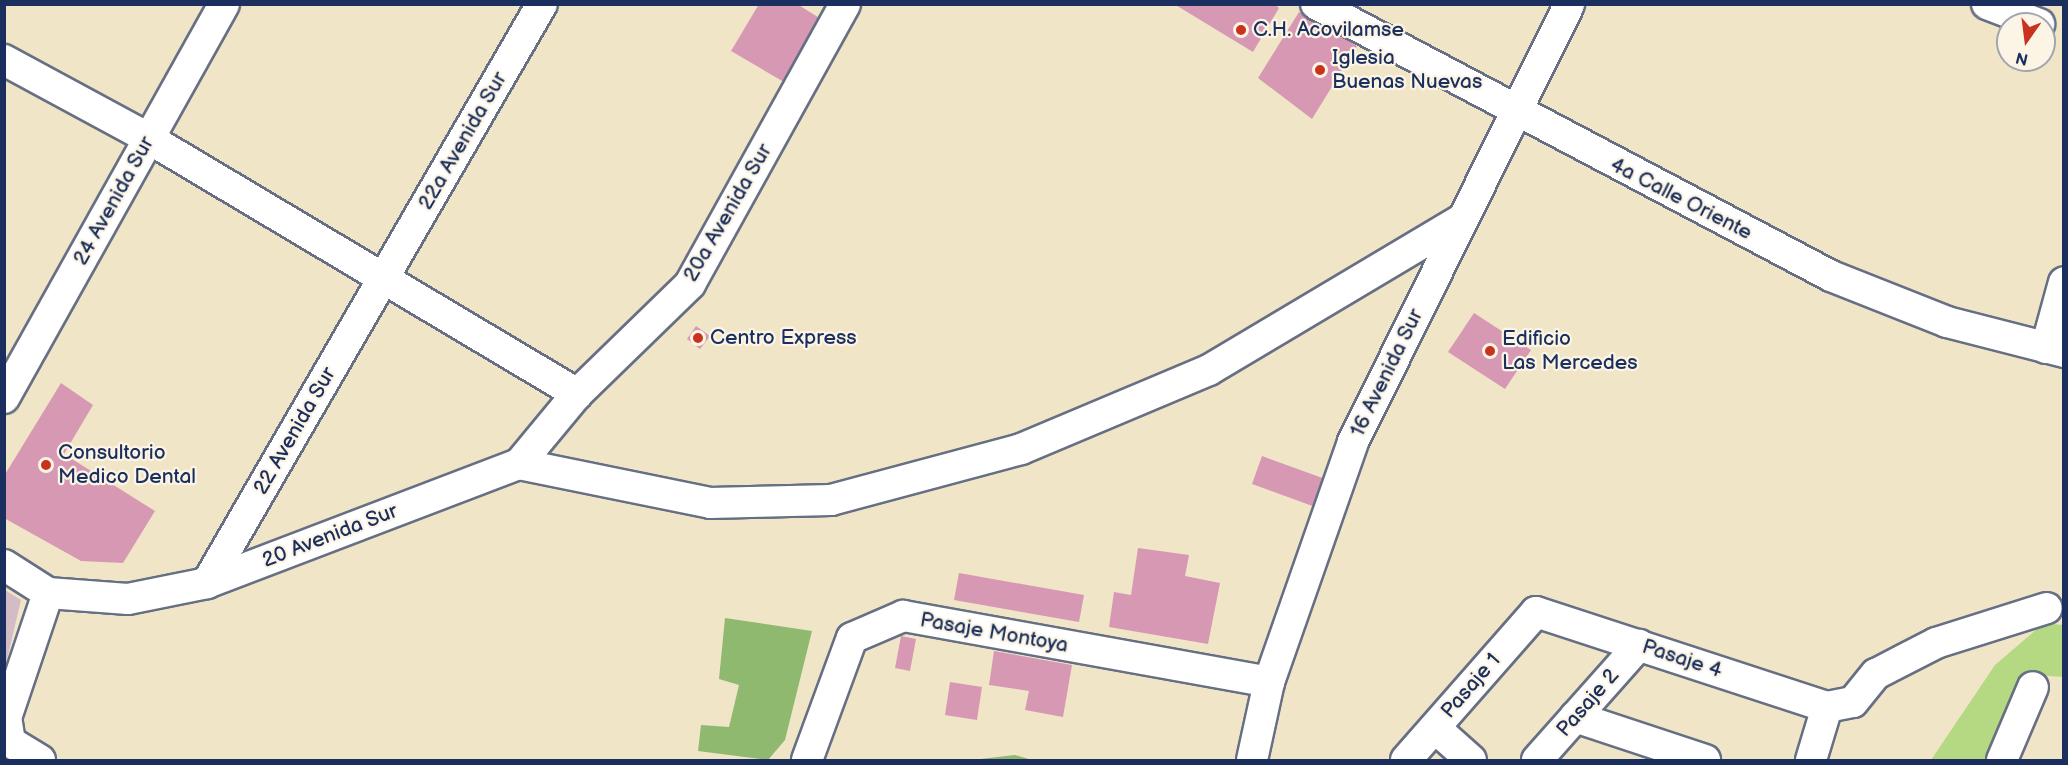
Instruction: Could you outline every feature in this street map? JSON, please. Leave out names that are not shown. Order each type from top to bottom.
[{"type":"street","name":"24 Avenida Sur","points":[[4,398],[224,4]]},
{"type":"street","name":"22a Avenida Sur","points":[[384,278],[542,4]]},
{"type":"street","name":"20a Avenida Sur","points":[[577,394],[690,284],[845,4]]},
{"type":"street","name":"4a Calle Oriente","points":[[1316,4],[1517,113],[1831,276],[1947,322],[2055,350]]},
{"type":"street","name":"16 Avenida Sur","points":[[1252,760],[1269,682],[1353,442],[1569,4]]},
{"type":"street","points":[[1987,4],[2007,12]]},
{"type":"street","points":[[4,60],[148,138],[577,394]]},
{"type":"street","points":[[519,464],[710,503],[831,500],[1022,449],[1209,370],[1462,219]]},
{"type":"street","name":"22 Avenida Sur","points":[[207,583],[384,278]]},
{"type":"street","points":[[2055,350],[2064,282]]},
{"type":"street","name":"20 Avenida Sur","points":[[48,593],[128,599],[207,583],[519,464],[577,394]]},
{"type":"street","points":[[4,565],[48,593],[6,718],[10,742],[40,760]]},
{"type":"street","points":[[1810,760],[1827,707],[1853,702],[1876,674],[1935,644],[2047,608]]},
{"type":"street","name":"Pasaje 4","points":[[1536,612],[1827,707]]},
{"type":"street","name":"Pasaje 1","points":[[1406,760],[1536,612]]},
{"type":"street","name":"Pasaje Montoya","points":[[807,760],[852,638],[903,616],[1269,682]]},
{"type":"street","name":"Pasaje 2","points":[[1537,760],[1639,645]]},
{"type":"street","points":[[2002,760],[2033,687]]},
{"type":"street","points":[[1575,717],[1706,760]]},
{"type":"street","points":[[1435,728],[1471,760]]},
{"type":"shaded area","points":[[5,590],[21,600],[5,668]]},
{"type":"green space","points":[[725,618],[812,631],[785,740],[768,760],[698,751],[701,725],[729,727],[739,685],[719,679]]},
{"type":"green space","points":[[2044,623],[2063,625],[2063,677],[2035,675],[1995,760],[1931,760],[1995,665]]},
{"type":"green space","points":[[1015,755],[1032,760],[972,760]]},
{"type":"building","points":[[759,4],[797,4],[821,19],[784,82],[731,51]]},
{"type":"building","name":"C.H. Acovilamse","points":[[1174,4],[1274,4],[1279,8],[1253,52]]},
{"type":"building","points":[[1299,12],[1357,46],[1312,119],[1258,78]]},
{"type":"building","name":"Edificio Las Mercedes","points":[[1474,313],[1531,350],[1505,389],[1448,352]]},
{"type":"building","name":"Centro Express","points":[[696,326],[710,336],[700,349],[687,339]]},
{"type":"building","name":"Consultorio Medico Dental","points":[[61,383],[93,405],[64,454],[155,511],[123,563],[81,561],[4,518],[4,476]]},
{"type":"building","points":[[1262,456],[1328,480],[1318,508],[1252,484]]},
{"type":"building","points":[[1138,548],[1189,555],[1185,576],[1220,583],[1208,644],[1109,627],[1114,592],[1131,595]]},
{"type":"building","points":[[959,573],[1084,595],[1079,622],[954,600]]},
{"type":"building","points":[[901,636],[916,639],[910,671],[895,668]]},
{"type":"building","points":[[994,651],[1072,665],[1063,717],[1025,710],[1029,691],[989,685]]},
{"type":"building","points":[[950,682],[982,687],[977,720],[945,715]]},
{"type":"place","name":"C.H. Acovilamse","points":[[1241,30]]},
{"type":"place","name":"Iglesia Buenas Nuevas","points":[[1320,70]]},
{"type":"place","name":"Centro Express","points":[[698,338]]},
{"type":"place","name":"Edificio Las Mercedes","points":[[1490,351]]},
{"type":"place","name":"Consultorio Medico Dental","points":[[46,465]]}]
